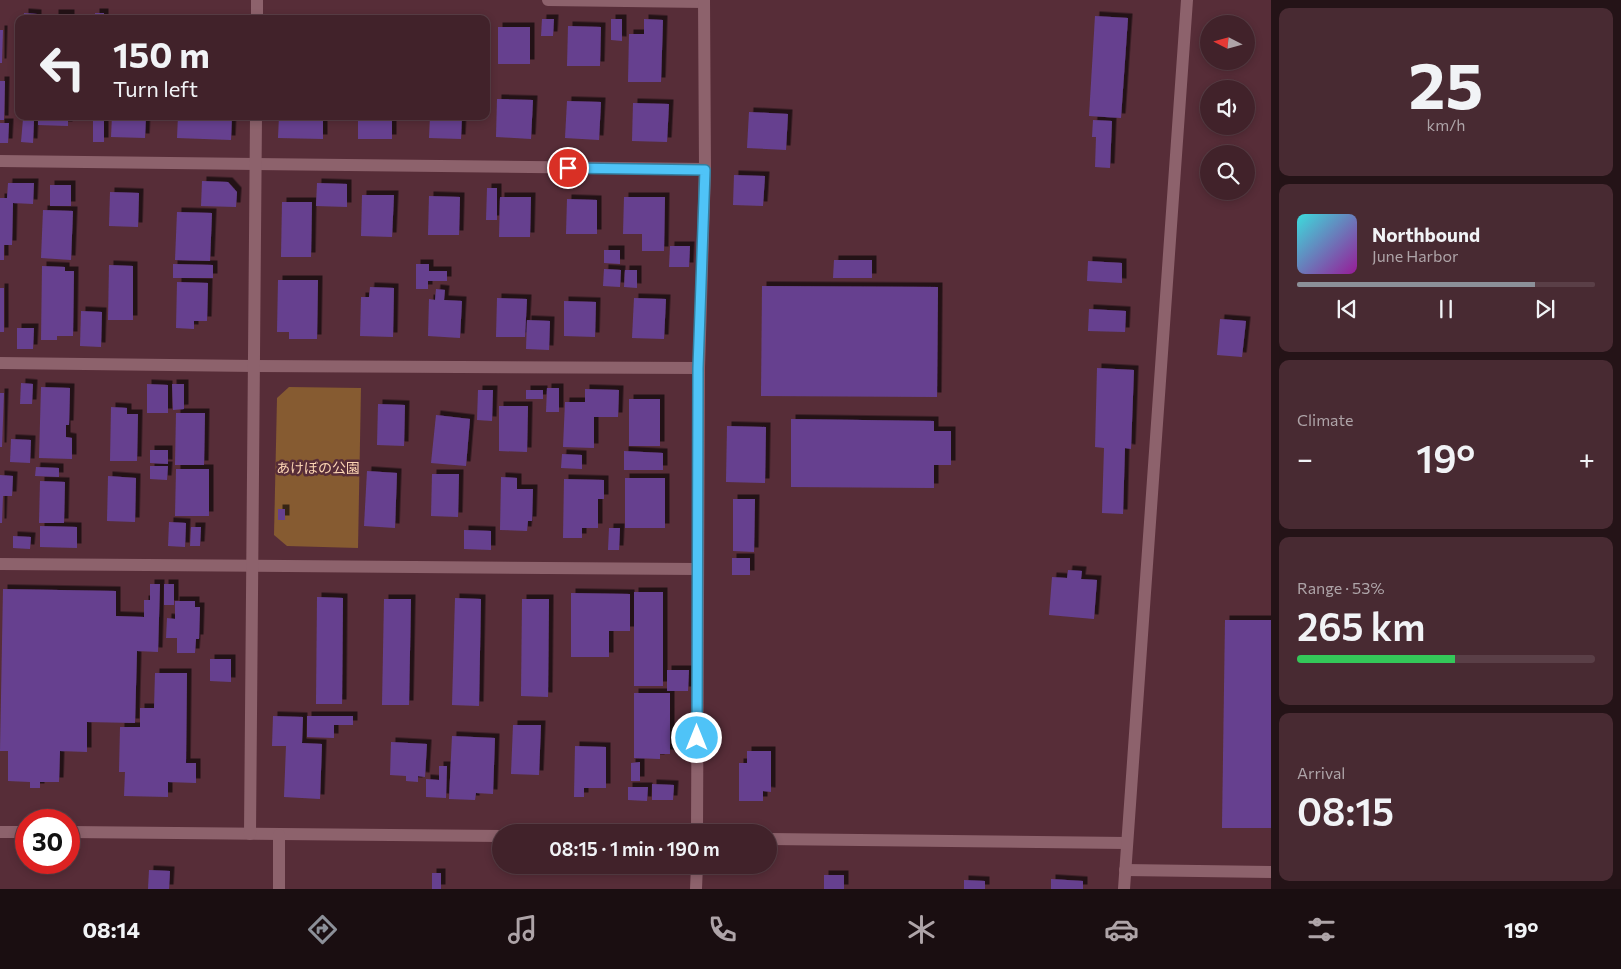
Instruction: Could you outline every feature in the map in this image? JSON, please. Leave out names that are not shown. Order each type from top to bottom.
[{"type":"street","points":[[257,0],[257,15]]},
{"type":"street","points":[[548,0],[704,1],[705,170],[698,368],[697,824]]},
{"type":"street","points":[[1124,889],[1187,0]]},
{"type":"street","points":[[250,834],[256,120]]},
{"type":"street","points":[[0,161],[705,170]]},
{"type":"street","points":[[0,363],[698,368]]},
{"type":"street","points":[[0,564],[698,569]]},
{"type":"street","points":[[0,832],[15,832]]},
{"type":"street","points":[[80,832],[492,836]]},
{"type":"street","points":[[279,835],[279,889]]},
{"type":"street","points":[[777,839],[1126,843]]},
{"type":"street","points":[[1125,870],[1271,872]]},
{"type":"street","points":[[696,889],[697,874]]},
{"type":"green space","name":"あけぼの公園","points":[[289,387],[361,388],[358,548],[287,546],[274,535],[277,398]]},
{"type":"building","points":[[24,13],[37,14],[37,15],[24,15]]},
{"type":"building","points":[[95,13],[104,13],[104,15],[95,15]]},
{"type":"building","points":[[54,14],[70,14],[70,15]]},
{"type":"building","points":[[1095,16],[1128,18],[1121,118],[1089,116]]},
{"type":"building","points":[[542,19],[554,19],[553,36],[541,36]]},
{"type":"building","points":[[611,19],[622,19],[622,41],[611,40]]},
{"type":"building","points":[[644,19],[663,20],[661,82],[628,82],[629,34],[644,34]]},
{"type":"building","points":[[568,26],[601,27],[600,66],[567,66]]},
{"type":"building","points":[[498,27],[530,27],[530,64],[498,64]]},
{"type":"building","points":[[0,30],[3,30],[2,63],[0,63]]},
{"type":"building","points":[[0,81],[5,81],[4,120],[0,120]]},
{"type":"building","points":[[497,99],[533,100],[531,139],[496,137]]},
{"type":"building","points":[[567,101],[601,102],[599,140],[565,138]]},
{"type":"building","points":[[633,103],[669,104],[667,142],[632,141]]},
{"type":"building","points":[[749,112],[788,114],[786,150],[747,148]]},
{"type":"building","points":[[23,120],[34,120],[33,143],[21,142]]},
{"type":"building","points":[[38,120],[68,120],[68,126],[38,125]]},
{"type":"building","points":[[93,120],[104,120],[104,142],[93,142]]},
{"type":"building","points":[[112,120],[146,120],[145,138],[111,137]]},
{"type":"building","points":[[178,120],[232,120],[231,140],[177,138]]},
{"type":"building","points":[[279,120],[323,120],[323,139],[278,138]]},
{"type":"building","points":[[358,120],[392,120],[392,139],[358,139]]},
{"type":"building","points":[[430,120],[462,120],[461,139],[429,138]]},
{"type":"building","points":[[1093,120],[1112,121],[1110,168],[1095,167],[1096,137],[1092,137]]},
{"type":"building","points":[[0,123],[9,123],[8,143],[0,143]]},
{"type":"building","points":[[734,175],[765,176],[763,206],[733,205]]},
{"type":"building","points":[[202,181],[228,182],[237,192],[236,207],[201,206]]},
{"type":"building","points":[[8,183],[34,183],[33,204],[13,203],[12,245],[4,245],[4,260],[0,260],[0,198],[7,198]]},
{"type":"building","points":[[317,183],[347,184],[347,207],[316,206]]},
{"type":"building","points":[[50,185],[71,185],[71,206],[50,206]]},
{"type":"building","points":[[487,188],[497,188],[497,220],[486,220]]},
{"type":"building","points":[[110,192],[139,193],[138,227],[109,226]]},
{"type":"building","points":[[362,195],[394,195],[392,237],[361,236]]},
{"type":"building","points":[[429,196],[460,197],[459,235],[428,235]]},
{"type":"building","points":[[500,197],[531,197],[530,237],[499,237]]},
{"type":"building","points":[[624,197],[665,197],[664,251],[642,251],[642,234],[623,234]]},
{"type":"building","points":[[567,199],[597,200],[597,234],[566,234]]},
{"type":"building","points":[[282,202],[312,202],[311,257],[281,257]]},
{"type":"building","points":[[43,210],[73,211],[71,260],[41,258]]},
{"type":"building","points":[[177,212],[212,213],[210,261],[175,260]]},
{"type":"building","points":[[670,246],[690,246],[689,267],[669,267]]},
{"type":"building","points":[[604,250],[620,250],[620,264],[604,263]]},
{"type":"building","points":[[834,260],[872,260],[872,278],[833,278]]},
{"type":"building","points":[[1088,261],[1122,263],[1122,283],[1087,281]]},
{"type":"building","points":[[173,264],[213,265],[213,278],[173,278]]},
{"type":"building","points":[[416,264],[429,264],[429,271],[447,271],[447,281],[428,281],[428,289],[416,289]]},
{"type":"building","points":[[109,265],[133,266],[133,320],[108,320]]},
{"type":"building","points":[[42,266],[65,267],[65,271],[74,271],[73,336],[57,336],[57,340],[41,340]]},
{"type":"building","points":[[604,269],[621,270],[620,287],[603,286]]},
{"type":"building","points":[[625,270],[637,270],[637,288],[624,287]]},
{"type":"building","points":[[278,280],[318,280],[317,339],[289,339],[289,332],[277,332]]},
{"type":"building","points":[[177,282],[208,283],[207,321],[194,321],[194,329],[176,328]]},
{"type":"building","points":[[762,286],[938,287],[937,397],[761,396]]},
{"type":"building","points":[[370,287],[394,288],[393,337],[360,336],[361,297],[369,297]]},
{"type":"building","points":[[0,288],[4,288],[4,332],[0,332]]},
{"type":"building","points":[[436,289],[445,290],[444,300],[462,301],[460,338],[428,336],[429,299],[435,300]]},
{"type":"building","points":[[497,298],[527,299],[525,337],[496,337]]},
{"type":"building","points":[[634,298],[666,299],[664,339],[632,338]]},
{"type":"building","points":[[564,301],[596,302],[595,337],[564,336]]},
{"type":"building","points":[[1089,309],[1126,311],[1125,332],[1088,331]]},
{"type":"building","points":[[81,311],[102,312],[101,347],[80,346]]},
{"type":"building","points":[[1220,319],[1246,321],[1242,357],[1217,355]]},
{"type":"building","points":[[527,320],[550,321],[549,350],[526,349]]},
{"type":"building","points":[[17,328],[34,328],[33,349],[17,349]]},
{"type":"building","points":[[1097,368],[1134,370],[1131,449],[1125,448],[1123,514],[1102,513],[1104,448],[1095,447]]},
{"type":"building","points":[[21,383],[33,384],[32,404],[20,404]]},
{"type":"building","points":[[147,384],[168,385],[168,413],[147,413]]},
{"type":"building","points":[[172,384],[184,384],[184,409],[173,410]]},
{"type":"building","points":[[41,387],[70,388],[69,425],[66,425],[66,437],[72,438],[72,459],[39,458]]},
{"type":"building","points":[[547,388],[559,388],[559,412],[546,412]]},
{"type":"building","points":[[585,389],[619,390],[618,417],[594,417],[594,448],[563,447],[565,402],[585,402]]},
{"type":"building","points":[[478,390],[493,390],[492,421],[477,420]]},
{"type":"building","points":[[526,390],[543,390],[543,399],[526,399]]},
{"type":"building","points":[[0,393],[4,393],[2,447],[0,447]]},
{"type":"building","points":[[629,399],[660,399],[660,446],[629,446]]},
{"type":"building","points":[[378,404],[405,405],[404,446],[377,445]]},
{"type":"building","points":[[499,406],[528,406],[527,452],[499,451]]},
{"type":"building","points":[[111,407],[127,408],[127,414],[138,414],[137,461],[110,461]]},
{"type":"building","points":[[176,413],[205,413],[204,465],[175,465]]},
{"type":"building","points":[[436,415],[470,419],[466,466],[431,463]]},
{"type":"building","points":[[791,419],[934,421],[934,431],[951,431],[951,465],[934,465],[934,488],[791,487]]},
{"type":"building","points":[[727,426],[766,427],[765,483],[726,482]]},
{"type":"building","points":[[11,439],[31,440],[30,463],[10,462]]},
{"type":"building","points":[[150,450],[168,450],[168,464],[150,463]]},
{"type":"building","points":[[624,451],[663,453],[663,470],[624,470]]},
{"type":"building","points":[[562,454],[582,455],[582,469],[561,468]]},
{"type":"building","points":[[150,466],[168,466],[167,480],[150,479]]},
{"type":"building","points":[[36,467],[59,468],[59,477],[35,476]]},
{"type":"building","points":[[176,469],[209,469],[209,516],[175,516]]},
{"type":"building","points":[[367,471],[397,473],[395,528],[364,526]]},
{"type":"building","points":[[432,474],[459,474],[458,517],[431,516]]},
{"type":"building","points":[[0,475],[13,476],[12,496],[3,496],[2,523],[0,523]]},
{"type":"building","points":[[108,476],[136,478],[135,522],[107,521]]},
{"type":"building","points":[[501,477],[517,478],[517,489],[533,489],[532,521],[528,521],[527,531],[500,530]]},
{"type":"building","points":[[625,478],[665,478],[665,528],[625,528]]},
{"type":"building","points":[[564,479],[604,480],[604,499],[598,499],[598,528],[582,528],[582,538],[563,538]]},
{"type":"building","points":[[40,481],[65,482],[64,523],[39,523]]},
{"type":"building","points":[[733,499],[755,499],[754,552],[733,551]]},
{"type":"building","points":[[278,509],[285,509],[285,520],[278,520]]},
{"type":"building","points":[[169,522],[186,523],[185,547],[168,546]]},
{"type":"building","points":[[40,526],[77,527],[77,548],[40,547]]},
{"type":"building","points":[[191,527],[201,527],[200,546],[190,546]]},
{"type":"building","points":[[609,528],[620,528],[619,550],[608,550]]},
{"type":"building","points":[[464,530],[491,531],[491,550],[464,549]]},
{"type":"building","points":[[13,536],[31,537],[30,549],[13,548]]},
{"type":"building","points":[[732,558],[750,558],[750,575],[732,575]]},
{"type":"building","points":[[1068,570],[1082,571],[1081,579],[1097,580],[1094,619],[1049,615],[1052,577],[1067,578]]},
{"type":"building","points":[[150,584],[160,584],[158,652],[137,651],[135,723],[87,722],[87,752],[60,751],[59,782],[40,782],[40,788],[30,788],[30,782],[8,781],[8,751],[0,751],[3,589],[116,591],[116,616],[144,617],[144,600],[150,600]]},
{"type":"building","points":[[164,584],[174,584],[174,605],[164,605]]},
{"type":"building","points":[[634,592],[663,592],[663,686],[634,686]]},
{"type":"building","points":[[571,593],[630,594],[630,631],[609,631],[609,657],[571,657]]},
{"type":"building","points":[[317,597],[343,598],[342,704],[316,704]]},
{"type":"building","points":[[455,598],[481,599],[479,706],[452,705]]},
{"type":"building","points":[[384,599],[411,599],[409,705],[382,705]]},
{"type":"building","points":[[522,599],[549,599],[548,697],[521,696]]},
{"type":"building","points":[[175,601],[195,601],[195,607],[200,607],[199,639],[196,639],[195,653],[177,653],[177,638],[166,638],[167,618],[175,619]]},
{"type":"building","points":[[1225,620],[1271,620],[1271,828],[1222,828]]},
{"type":"building","points":[[210,659],[231,659],[231,682],[210,681]]},
{"type":"building","points":[[667,670],[689,670],[688,691],[667,691]]},
{"type":"building","points":[[155,673],[187,673],[186,763],[196,763],[196,783],[168,782],[168,797],[124,796],[125,772],[119,772],[120,727],[140,727],[140,708],[154,708]]},
{"type":"building","points":[[634,693],[670,693],[670,754],[660,754],[660,759],[634,758]]},
{"type":"building","points":[[273,716],[303,717],[302,743],[322,744],[320,799],[284,797],[286,746],[272,746]]},
{"type":"building","points":[[307,716],[353,716],[353,725],[334,725],[334,738],[307,737]]},
{"type":"building","points":[[513,725],[541,725],[539,775],[511,774]]},
{"type":"building","points":[[452,736],[495,738],[493,794],[476,793],[475,800],[449,799]]},
{"type":"building","points":[[391,742],[427,744],[425,777],[418,776],[418,782],[406,781],[406,776],[390,775]]},
{"type":"building","points":[[575,746],[606,747],[606,788],[584,788],[584,797],[574,797]]},
{"type":"building","points":[[747,751],[771,751],[771,792],[763,791],[763,801],[739,801],[739,763],[747,763]]},
{"type":"building","points":[[640,762],[640,781],[631,781],[631,763]]},
{"type":"building","points":[[439,766],[447,766],[446,798],[426,797],[426,779],[439,780]]},
{"type":"building","points":[[652,784],[674,785],[673,800],[652,800]]},
{"type":"building","points":[[628,787],[648,787],[647,801],[628,800]]},
{"type":"building","points":[[149,870],[170,871],[169,889],[148,889]]},
{"type":"building","points":[[432,873],[441,873],[441,889],[432,889]]},
{"type":"building","points":[[824,875],[844,875],[844,889],[824,889]]},
{"type":"building","points":[[1051,879],[1083,881],[1083,889],[1051,889]]},
{"type":"building","points":[[964,880],[985,881],[985,889],[964,889]]},
{"type":"route","points":[[568,168],[705,170],[698,368],[697,738]]}]
